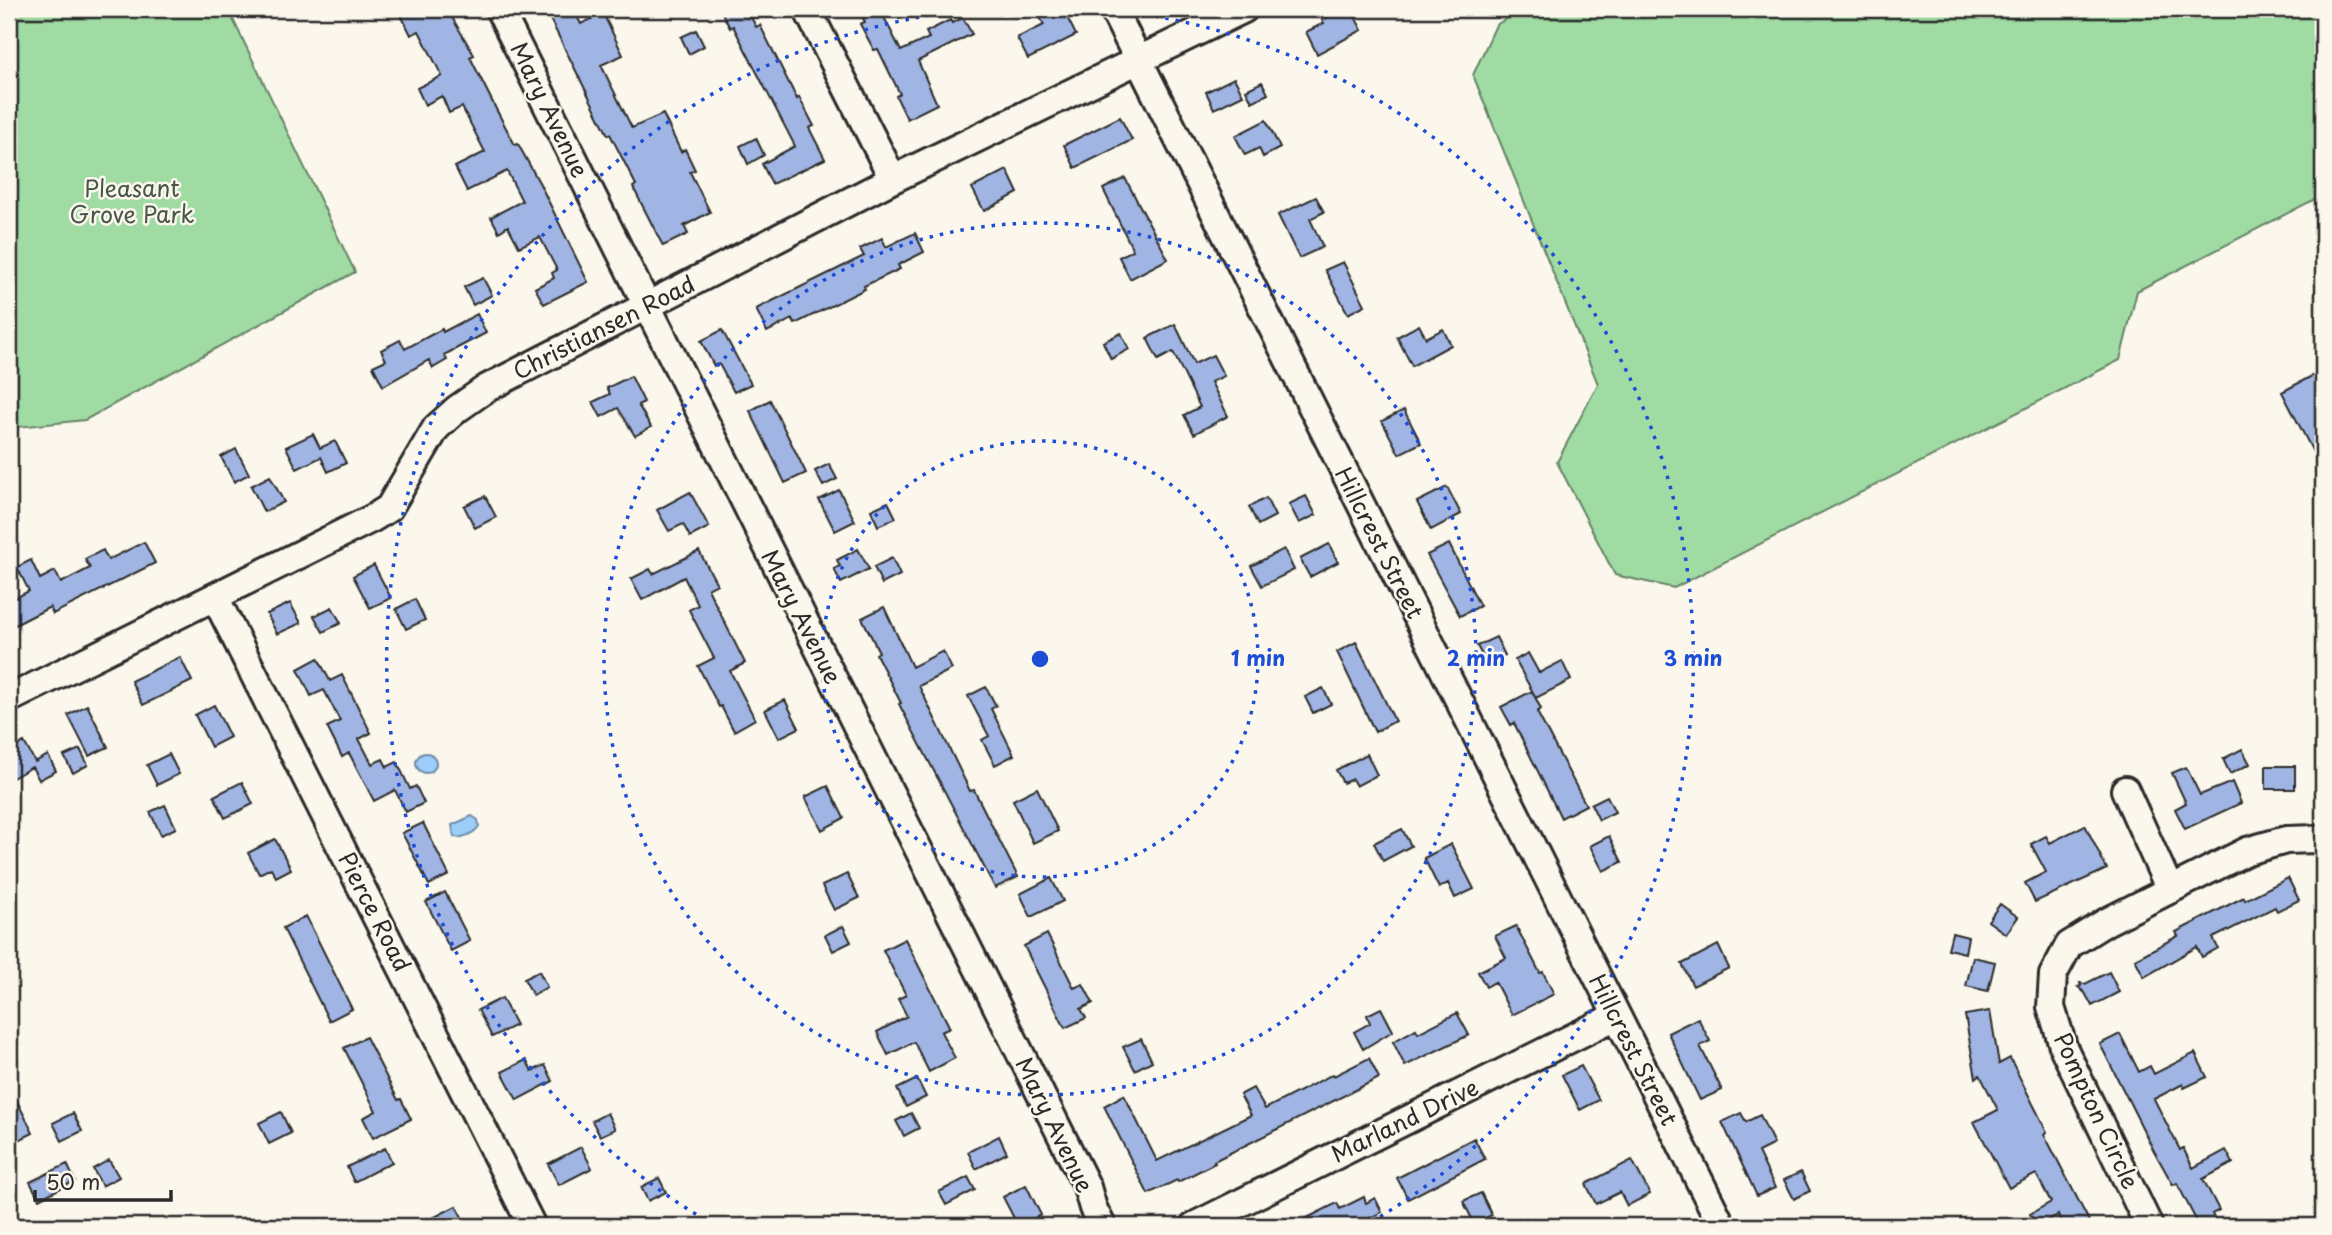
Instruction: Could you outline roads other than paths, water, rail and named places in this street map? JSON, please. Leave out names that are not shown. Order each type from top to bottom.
[{"type":"street","name":"Mary Avenue","points":[[499,9],[1074,1162],[1102,1226]]},
{"type":"street","points":[[807,9],[893,179]]},
{"type":"street","name":"Hillcrest Street","points":[[1113,9],[1722,1226]]},
{"type":"street","name":"Christiansen Road","points":[[9,699],[389,508],[436,428],[487,388],[893,179],[1244,9]]},
{"type":"street","name":"Pierce Road","points":[[215,597],[532,1226]]},
{"type":"street","points":[[2125,790],[2170,890]]},
{"type":"street","name":"Pompton Circle","points":[[2149,1226],[2064,1049],[2051,1007],[2053,975],[2069,945],[2106,922],[2247,851],[2286,840],[2316,839],[2323,842]]},
{"type":"street","name":"Marland Drive","points":[[1194,1226],[1616,1016]]},
{"type":"water","points":[[426,753],[433,756],[436,763],[433,770],[426,773],[419,770],[416,763],[419,756]]},
{"type":"water","points":[[472,816],[478,820],[477,829],[465,836],[454,837],[452,825]]},
{"type":"park label","name":"Pleasant Grove Park","points":[[132,202]]}]
